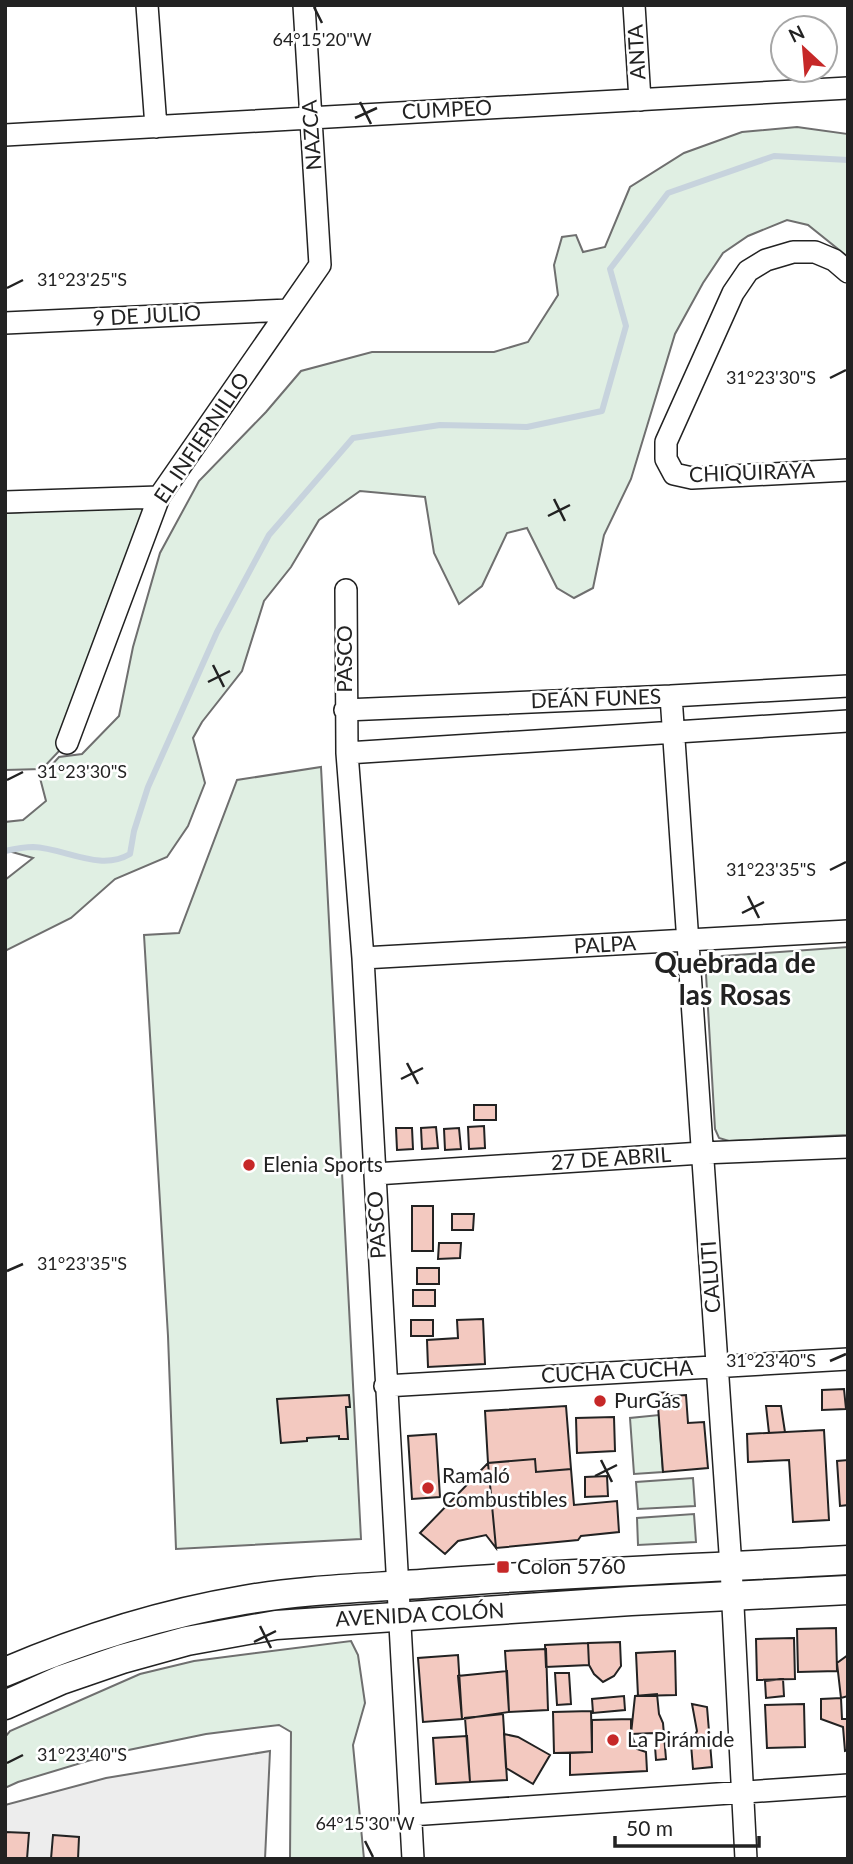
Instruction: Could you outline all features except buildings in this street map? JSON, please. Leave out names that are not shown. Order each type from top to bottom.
[{"type":"main road","name":"AVENIDA COLÓN","points":[[5,1672],[117,1630],[202,1608],[284,1594],[848,1560]]},
{"type":"main road","name":"AVENIDA COLÓN","points":[[5,1704],[91,1669],[187,1642],[276,1625],[631,1601],[848,1590]]},
{"type":"street","points":[[147,5],[156,127]]},
{"type":"street","name":"NAZCA","points":[[304,5],[320,265]]},
{"type":"street","name":"ANTA","points":[[634,5],[640,100]]},
{"type":"street","name":"CUMPEO","points":[[5,135],[848,88]]},
{"type":"street","name":"CHIQUIRAYA","points":[[848,272],[834,260],[815,252],[793,252],[766,260],[748,271],[733,293],[666,442],[666,459],[674,474],[692,478],[848,470]]},
{"type":"street","name":"EL INFIERNILLO","points":[[67,743],[159,497],[320,265]]},
{"type":"street","name":"9 DE JULIO","points":[[5,323],[289,310]]},
{"type":"street","points":[[5,502],[159,497]]},
{"type":"street","name":"PASCO","points":[[346,590],[347,753],[363,958],[413,1859]]},
{"type":"street","name":"DEÁN FUNES","points":[[345,710],[848,686]]},
{"type":"street","name":"CALUTI","points":[[671,696],[731,1567],[746,1859]]},
{"type":"street","name":"DEÁN FUNES","points":[[347,753],[848,721]]},
{"type":"street","name":"PALPA","points":[[363,958],[848,931]]},
{"type":"street","name":"27 DE ABRIL","points":[[374,1174],[702,1153],[848,1147]]},
{"type":"street","name":"CUCHA CUCHA","points":[[385,1386],[848,1359]]},
{"type":"street","points":[[410,1815],[848,1785]]},
{"type":"green space","points":[[797,127],[848,134],[848,257],[808,225],[787,220],[748,236],[723,253],[675,334],[631,479],[604,535],[593,588],[574,598],[557,588],[527,528],[507,533],[482,586],[459,604],[434,553],[425,497],[360,491],[319,520],[291,567],[264,601],[242,671],[202,722],[193,738],[205,783],[188,826],[167,857],[115,879],[71,918],[5,951],[5,880],[33,858],[5,850],[5,822],[23,820],[46,801],[40,778],[59,757],[82,754],[119,716],[133,647],[160,553],[199,481],[266,412],[301,371],[372,352],[494,352],[528,342],[558,295],[554,265],[562,237],[576,235],[583,252],[605,247],[630,187],[684,153],[742,132]]},
{"type":"green space","points":[[141,506],[145,510],[61,749],[42,769],[5,770],[5,513]]},
{"type":"green space","name":"Elenia Sports","points":[[321,767],[361,1539],[176,1549],[168,1336],[144,935],[179,933],[237,780]]},
{"type":"green space","points":[[848,947],[848,1135],[729,1141],[719,1138],[715,1129],[706,974],[711,963],[722,956]]},
{"type":"green space","points":[[659,1415],[663,1472],[634,1474],[630,1418]]},
{"type":"green space","points":[[693,1478],[695,1506],[638,1509],[636,1482]]},
{"type":"green space","points":[[694,1514],[696,1542],[638,1545],[637,1518]]},
{"type":"green space","points":[[351,1641],[358,1655],[365,1703],[353,1745],[364,1859],[290,1859],[291,1732],[279,1725],[206,1734],[114,1753],[5,1788],[5,1737],[10,1731],[140,1674],[194,1661]]},
{"type":"shaded area","points":[[270,1751],[265,1859],[5,1859],[5,1805],[106,1778]]},
{"type":"waterway","points":[[5,851],[45,848],[82,858],[107,861],[130,854],[134,831],[148,787],[217,632],[269,535],[353,438],[440,425],[527,427],[602,411],[626,326],[610,269],[668,193],[774,156],[848,160]]},
{"type":"place","name":"Elenia Sports","points":[[249,1165]]},
{"type":"place","name":"PurGás","points":[[600,1401]]},
{"type":"place","name":"Ramaló Combustibles","points":[[428,1488]]},
{"type":"place","name":"Colon 5760","points":[[503,1567]]},
{"type":"place","name":"La Pirámide","points":[[613,1740]]},
{"type":"district","name":"Quebrada de las Rosas","points":[[735,979]]}]
